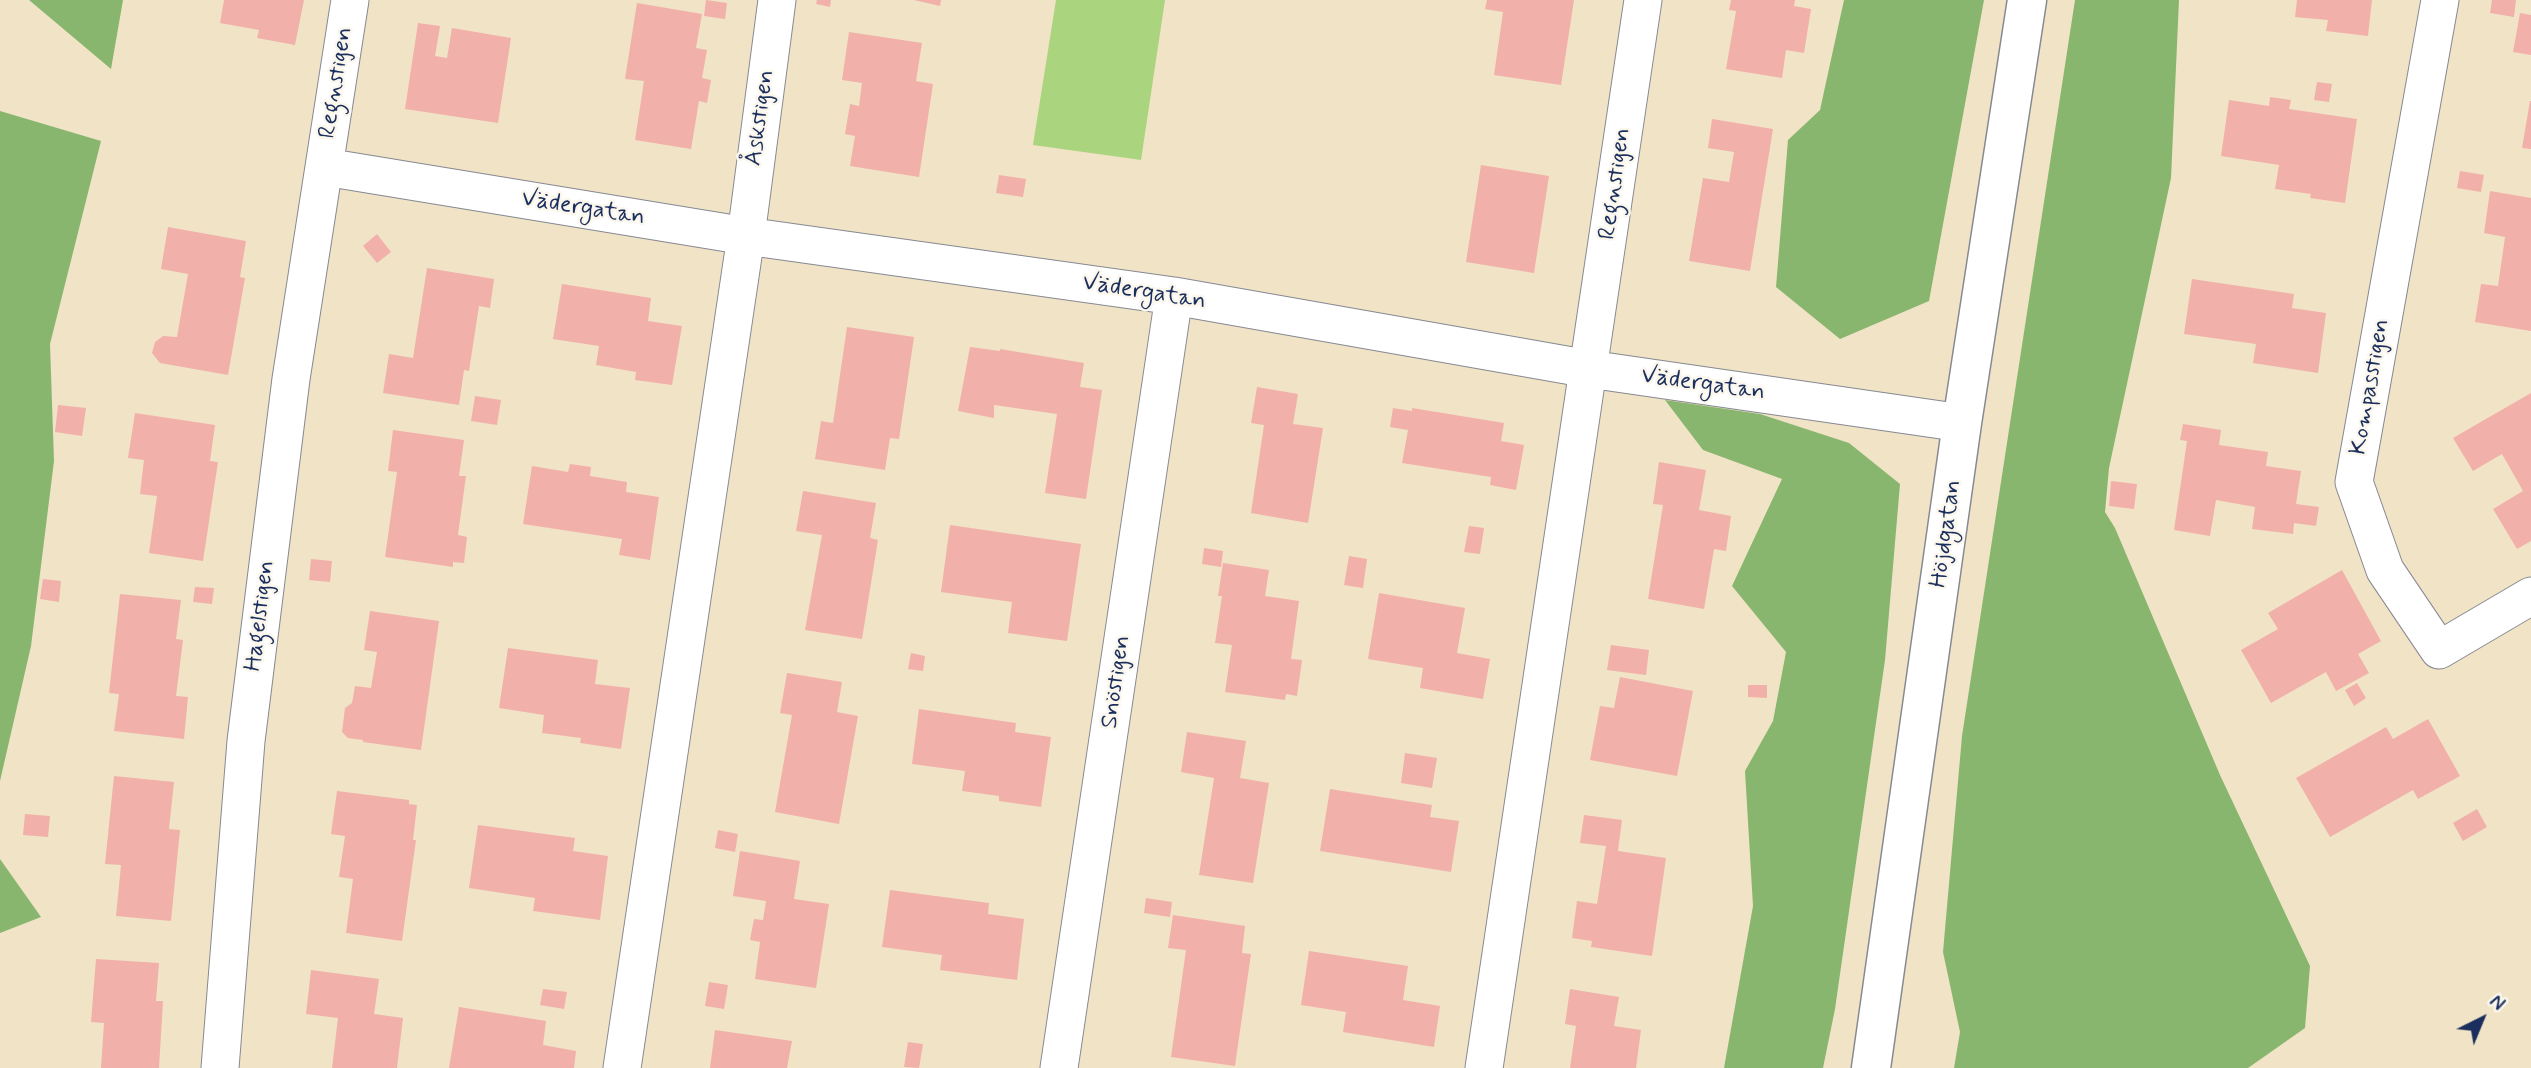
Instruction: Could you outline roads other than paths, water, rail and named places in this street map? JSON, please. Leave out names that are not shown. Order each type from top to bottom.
[{"type":"street","name":"Regnstigen","points":[[325,167],[350,0]]},
{"type":"street","name":"Åskstigen","points":[[746,236],[777,0]]},
{"type":"street","name":"Regnstigen","points":[[1589,369],[1643,0]]},
{"type":"street","name":"Höjdgatan","points":[[1871,1068],[1962,423],[2027,0]]},
{"type":"street","name":"Kompasstigen","points":[[2440,0],[2354,482],[2385,570],[2438,650],[2531,596]]},
{"type":"street","name":"Vädergatan","points":[[325,167],[746,236],[1174,296],[1589,369],[1962,423]]},
{"type":"street","name":"Hagelstigen","points":[[220,1068],[246,741],[291,379],[325,167]]},
{"type":"street","points":[[622,1068],[746,236]]},
{"type":"street","name":"Snöstigen","points":[[1059,1068],[1174,296]]},
{"type":"street","points":[[1484,1068],[1589,369]]}]
